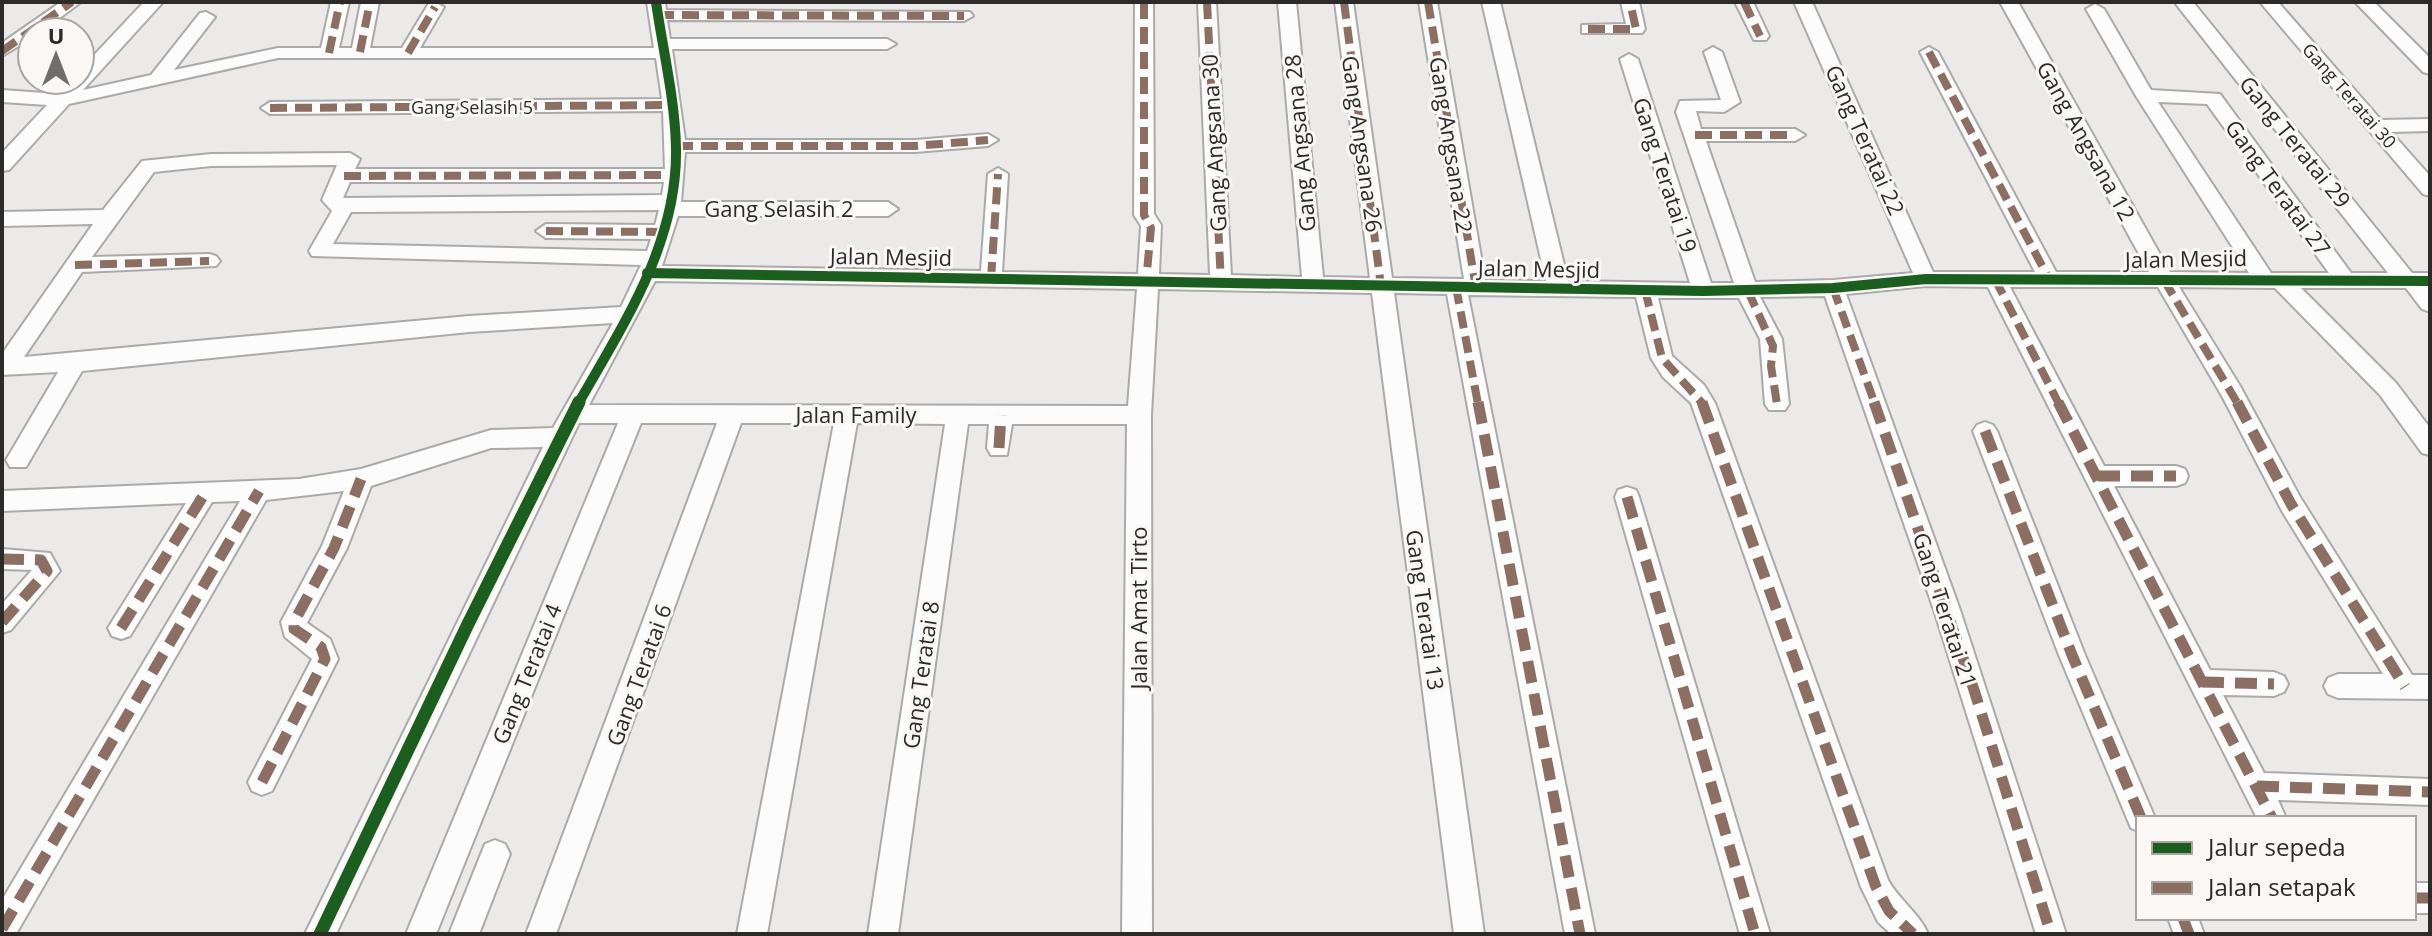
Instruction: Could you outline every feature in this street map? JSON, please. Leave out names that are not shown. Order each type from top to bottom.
[{"type":"street","points":[[2,51],[10,37],[72,2]]},
{"type":"street","points":[[2,165],[154,2]]},
{"type":"street","points":[[329,53],[340,2]]},
{"type":"street","points":[[360,52],[370,2]]},
{"type":"street","name":"Jalan Amat Tirto","points":[[1137,934],[1139,415],[1151,228],[1144,215],[1143,190],[1144,2]]},
{"type":"street","name":"Gang Angsana 30","points":[[1207,2],[1221,283]]},
{"type":"street","name":"Gang Angsana 28","points":[[1287,2],[1313,285]]},
{"type":"street","name":"Gang Angsana 26","points":[[1344,2],[1381,286]]},
{"type":"street","name":"Gang Angsana 22","points":[[1428,2],[1466,287],[1580,934]]},
{"type":"street","points":[[1491,2],[1559,289]]},
{"type":"street","points":[[1588,29],[1636,29],[1630,2]]},
{"type":"street","points":[[1744,2],[1760,36]]},
{"type":"street","name":"Gang Teratai 22","points":[[1803,2],[1926,279]]},
{"type":"street","name":"Gang Angsana 12","points":[[2009,2],[2164,280],[2232,392],[2291,504],[2417,687]]},
{"type":"street","name":"Gang Teratai 30","points":[[2269,2],[2430,189]]},
{"type":"street","points":[[2364,2],[2430,68]]},
{"type":"street","name":"Gang Teratai 29","points":[[2185,4],[2416,281],[2430,304]]},
{"type":"street","points":[[408,53],[435,7]]},
{"type":"street","points":[[320,934],[418,724],[572,414],[629,314],[650,265],[668,214],[676,146],[673,105],[657,8],[964,16]]},
{"type":"street","points":[[2095,9],[2145,96],[2271,278],[2388,389],[2430,446]]},
{"type":"street","points":[[159,77],[206,17]]},
{"type":"street","points":[[2,96],[62,100],[260,55],[887,44]]},
{"type":"street","points":[[1713,52],[1731,102],[1724,106],[1687,105],[1686,112],[1748,291],[1773,346],[1771,366],[1777,404]]},
{"type":"street","points":[[1929,52],[2049,279]]},
{"type":"street","name":"Gang Teratai 19","points":[[1629,59],[1703,291]]},
{"type":"street","name":"Gang Teratai 27","points":[[2145,96],[2211,97],[2345,280]]},
{"type":"street","name":"Gang Selasih 5","points":[[270,108],[673,105]]},
{"type":"street","points":[[2375,126],[2430,125]]},
{"type":"street","points":[[1695,135],[1795,135]]},
{"type":"street","points":[[676,146],[915,146],[988,140]]},
{"type":"street","points":[[4,367],[109,217],[149,166],[211,160],[345,158],[351,162],[332,200],[335,205],[668,214]]},
{"type":"street","points":[[991,279],[998,174]]},
{"type":"street","points":[[344,176],[675,175]]},
{"type":"street","name":"Jalan Mesjid","points":[[345,205],[319,251],[991,279],[1559,289],[1748,291],[1833,288],[1926,279],[2271,278],[2416,281]]},
{"type":"street","name":"Gang Selasih 2","points":[[668,214],[888,209]]},
{"type":"street","points":[[546,231],[668,214]]},
{"type":"street","points":[[2,219],[109,217]]},
{"type":"street","points":[[75,265],[209,261]]},
{"type":"street","points":[[1995,279],[2271,816]]},
{"type":"street","name":"Gang Teratai 13","points":[[1381,286],[1469,934]]},
{"type":"street","name":"Gang Teratai 21","points":[[1833,288],[1890,441],[2015,810],[2051,934]]},
{"type":"street","points":[[1645,290],[1659,352],[1667,365],[1700,394],[1876,887],[1889,911],[1913,934]]},
{"type":"street","points":[[4,367],[75,363],[252,343],[629,314]]},
{"type":"street","points":[[18,460],[75,363]]},
{"type":"street","name":"Jalan Family","points":[[572,414],[1139,415]]},
{"type":"street","name":"Gang Teratai 4","points":[[421,934],[633,414]]},
{"type":"street","name":"Gang Teratai 6","points":[[541,934],[732,415]]},
{"type":"street","points":[[752,934],[847,415]]},
{"type":"street","name":"Gang Teratai 8","points":[[883,934],[958,415]]},
{"type":"street","points":[[999,448],[1001,415]]},
{"type":"street","points":[[1985,431],[2072,655],[2140,816]]},
{"type":"street","points":[[2,501],[259,491],[361,479],[491,439],[561,437]]},
{"type":"street","points":[[2098,476],[2176,476]]},
{"type":"street","points":[[262,782],[325,659],[321,647],[294,629],[294,622],[334,548],[361,479]]},
{"type":"street","points":[[2,929],[259,491]]},
{"type":"street","points":[[121,628],[205,493]]},
{"type":"street","points":[[1627,497],[1755,934]]},
{"type":"street","points":[[2,559],[41,560],[46,564],[47,571],[2,622]]},
{"type":"street","points":[[2202,682],[2274,684]]},
{"type":"street","points":[[2338,686],[2417,687]]},
{"type":"street","points":[[2257,786],[2430,792]]},
{"type":"street","points":[[464,934],[495,854]]},
{"type":"marked path","points":[[2,51],[72,2]]},
{"type":"marked path","points":[[329,53],[340,2]]},
{"type":"marked path","points":[[360,52],[370,2]]},
{"type":"marked path","points":[[1144,2],[1144,215],[1151,228],[1146,282]]},
{"type":"marked path","points":[[1207,2],[1221,283]]},
{"type":"marked path","points":[[1344,2],[1381,286]]},
{"type":"marked path","points":[[1428,2],[1476,288]]},
{"type":"marked path","points":[[1588,29],[1636,29],[1630,2]]},
{"type":"marked path","points":[[1744,2],[1760,36]]},
{"type":"marked path","points":[[408,53],[435,7]]},
{"type":"marked path","points":[[657,15],[964,16]]},
{"type":"marked path","points":[[1929,52],[2049,279]]},
{"type":"marked path","points":[[270,108],[673,105]]},
{"type":"marked path","points":[[1695,135],[1795,135]]},
{"type":"marked path","points":[[676,146],[915,146],[988,140]]},
{"type":"marked path","points":[[991,279],[998,174]]},
{"type":"marked path","points":[[344,176],[675,175]]},
{"type":"marked path","points":[[546,231],[662,232]]},
{"type":"marked path","points":[[75,265],[209,261]]},
{"type":"marked path","points":[[1995,279],[2271,816]]},
{"type":"marked path","points":[[2164,280],[2232,392],[2291,504],[2405,687]]},
{"type":"marked path","points":[[1456,287],[1580,934]]},
{"type":"marked path","points":[[1833,288],[1947,610],[2051,934]]},
{"type":"marked path","points":[[1645,290],[1655,340],[1662,358],[1703,403],[1876,887],[1889,911],[1913,934]]},
{"type":"marked path","points":[[1748,291],[1773,346],[1771,366],[1777,404]]},
{"type":"marked path","points":[[999,448],[1001,415]]},
{"type":"marked path","points":[[1985,431],[2072,655],[2140,816]]},
{"type":"marked path","points":[[2098,476],[2176,476]]},
{"type":"marked path","points":[[262,782],[325,659],[321,647],[294,629],[294,622],[334,548],[361,479]]},
{"type":"marked path","points":[[2,929],[259,491]]},
{"type":"marked path","points":[[121,628],[205,493]]},
{"type":"marked path","points":[[1627,497],[1755,934]]},
{"type":"marked path","points":[[2,559],[41,560],[46,564],[47,571],[2,622]]},
{"type":"marked path","points":[[2202,682],[2274,684]]},
{"type":"marked path","points":[[2257,786],[2430,792]]},
{"type":"marked path","points":[[2416,898],[2430,898]]},
{"type":"marked path","points":[[2184,920],[2189,934]]},
{"type":"cycle path","points":[[320,934],[528,501],[653,263],[672,199],[676,150],[672,100],[656,2]]},
{"type":"cycle path","points":[[647,273],[1703,291],[1833,288],[1926,279],[2430,281]]}]
